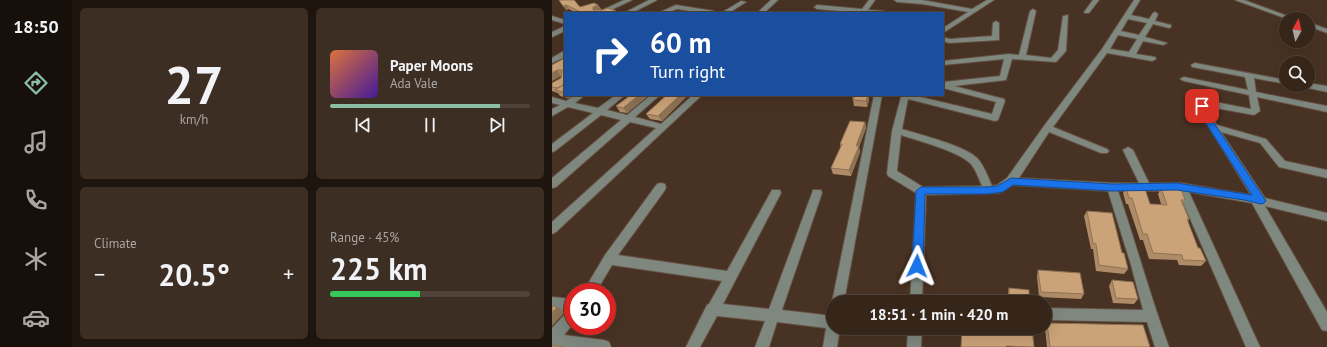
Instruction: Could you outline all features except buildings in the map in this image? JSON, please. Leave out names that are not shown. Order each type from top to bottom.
[{"type":"street","points":[[601,12],[629,0]]},
{"type":"street","points":[[629,12],[654,0]]},
{"type":"street","points":[[761,12],[775,0]]},
{"type":"street","points":[[817,7],[867,12],[872,0]]},
{"type":"street","points":[[897,0],[922,1],[972,11]]},
{"type":"street","points":[[951,7],[954,0]]},
{"type":"street","points":[[944,30],[991,0]]},
{"type":"street","points":[[1087,12],[1096,0]]},
{"type":"street","points":[[944,85],[1001,101],[995,118],[904,96],[892,173],[921,191],[1000,189],[1011,181],[1047,128],[1105,50],[1135,0]]},
{"type":"street","points":[[1238,0],[1279,14]]},
{"type":"street","points":[[726,12],[743,2]]},
{"type":"street","points":[[663,12],[672,8],[680,7],[708,12]]},
{"type":"street","points":[[1022,57],[1033,12]]},
{"type":"street","points":[[1132,54],[1155,14]]},
{"type":"street","points":[[944,63],[1009,56],[1053,60],[1062,51],[1066,16]]},
{"type":"street","points":[[1126,16],[1169,26]]},
{"type":"street","points":[[552,18],[564,22]]},
{"type":"street","points":[[944,21],[955,23]]},
{"type":"street","points":[[944,39],[950,41],[996,38],[996,23]]},
{"type":"street","points":[[1315,27],[1327,31]]},
{"type":"street","points":[[552,35],[564,29]]},
{"type":"street","points":[[1116,32],[1163,43]]},
{"type":"street","points":[[1105,50],[1152,59]]},
{"type":"street","points":[[552,61],[564,55]]},
{"type":"street","points":[[944,85],[1003,78],[1009,56]]},
{"type":"street","points":[[1195,65],[1279,81]]},
{"type":"street","points":[[1249,75],[1256,111],[1254,112],[1210,104],[1202,106],[1202,111],[1258,200],[1327,325]]},
{"type":"street","points":[[1184,79],[1327,109]]},
{"type":"street","points":[[1315,87],[1327,89]]},
{"type":"street","points":[[552,113],[579,96]]},
{"type":"street","points":[[552,148],[620,96]]},
{"type":"street","points":[[552,184],[655,96]]},
{"type":"street","points":[[553,227],[697,96]]},
{"type":"street","points":[[839,295],[878,96]]},
{"type":"street","points":[[552,100],[629,118],[663,128]]},
{"type":"street","points":[[1047,128],[1104,151]]},
{"type":"street","points":[[1213,128],[1263,141],[1282,164],[1327,174]]},
{"type":"street","points":[[898,131],[931,142],[966,156],[974,161],[988,190]]},
{"type":"street","points":[[1128,150],[1146,187]]},
{"type":"street","points":[[1011,181],[1112,187],[1181,187],[1258,200],[1327,217]]},
{"type":"street","points":[[594,283],[609,259],[661,187]]},
{"type":"street","points":[[1112,187],[1137,265],[1151,316],[1162,347]]},
{"type":"street","points":[[1181,187],[1253,347]]},
{"type":"street","points":[[916,295],[921,191]]},
{"type":"street","points":[[692,347],[776,193]]},
{"type":"street","points":[[762,347],[772,315],[817,193]]},
{"type":"street","points":[[609,259],[730,277]]},
{"type":"street","points":[[552,303],[564,304]]},
{"type":"street","points":[[712,309],[826,321]]},
{"type":"street","points":[[1052,314],[1151,316]]},
{"type":"street","points":[[552,339],[564,325]]},
{"type":"street","points":[[830,347],[832,335]]},
{"type":"street","points":[[914,347],[915,335]]},
{"type":"street","points":[[552,339],[604,347]]},
{"type":"route","points":[[917,266],[921,191],[1000,189],[1011,181],[1112,187],[1177,187],[1261,201],[1202,111],[1202,106]]}]
